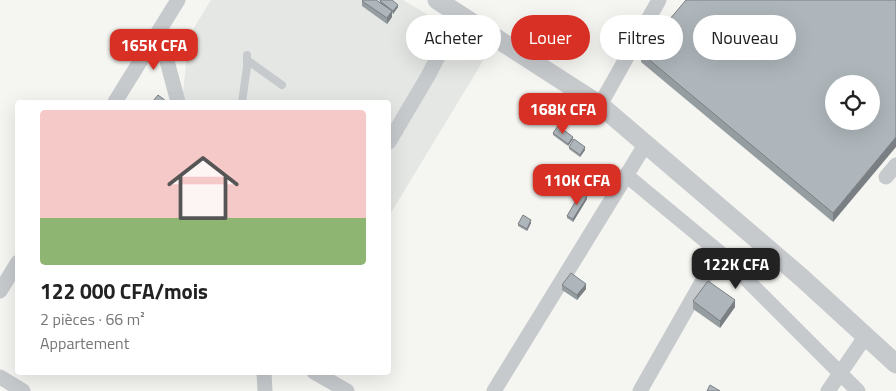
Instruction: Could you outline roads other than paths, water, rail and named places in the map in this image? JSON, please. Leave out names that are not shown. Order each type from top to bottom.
[{"type":"street","points":[[116,100],[178,0]]},
{"type":"street","points":[[437,0],[600,105],[801,277],[896,364]]},
{"type":"street","points":[[600,105],[660,0]]},
{"type":"street","points":[[391,139],[428,76],[460,14]]},
{"type":"street","points":[[159,31],[177,100]]},
{"type":"street","points":[[494,391],[645,144]]},
{"type":"street","points":[[626,175],[719,252],[858,391]]},
{"type":"street","points":[[640,391],[719,252]]},
{"type":"street","points":[[0,291],[15,267]]},
{"type":"street","points":[[828,391],[865,337]]},
{"type":"street","points":[[264,375],[265,391]]},
{"type":"street","points":[[319,375],[346,391]]},
{"type":"street","points":[[0,377],[23,391]]},
{"type":"lane","points":[[242,100],[247,58],[282,86]]}]
